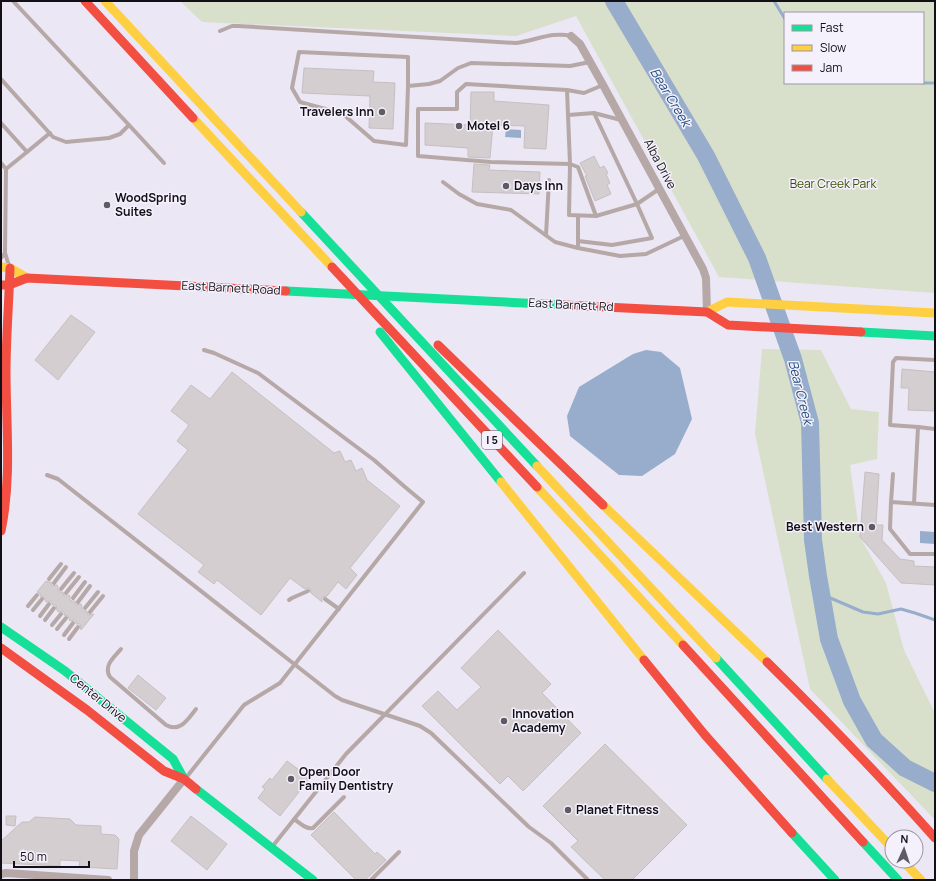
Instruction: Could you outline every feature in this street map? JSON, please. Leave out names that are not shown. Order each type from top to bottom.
[{"type":"main road","name":"I 5","points":[[85,1],[742,709],[898,880]]},
{"type":"main road","name":"I 5","points":[[105,1],[884,839]]},
{"type":"main road","points":[[1,531],[6,496],[8,456],[5,267]]},
{"type":"main road","name":"East Barnett Road","points":[[5,267],[27,278]]},
{"type":"main road","points":[[334,270],[376,326],[672,697],[778,819],[835,880]]},
{"type":"main road","points":[[358,272],[441,347],[636,538],[731,626],[820,714],[896,793],[935,838]]},
{"type":"main road","name":"East Barnett Road","points":[[5,285],[27,278],[434,298]]},
{"type":"main road","name":"East Barnett Rd","points":[[434,298],[707,312],[728,325],[935,336]]},
{"type":"main road","name":"East Barnett Rd","points":[[707,312],[727,302],[739,302],[935,313]]},
{"type":"main road","name":"Center Drive","points":[[1,627],[65,671],[173,759],[184,779]]},
{"type":"main road","name":"Center Drive","points":[[1,648],[87,710],[164,771],[184,779],[313,880]]},
{"type":"main road","points":[[911,869],[921,880]]},
{"type":"street","name":"Alba Drive","points":[[571,36],[580,44],[703,269],[706,278],[707,312]]},
{"type":"street","points":[[134,880],[134,851],[139,835],[184,779]]},
{"type":"street","points":[[1,874],[6,873],[108,880]]},
{"type":"lane","points":[[13,1],[164,163]]},
{"type":"lane","points":[[220,31],[232,26],[238,26],[516,43],[528,42],[558,34],[571,36]]},
{"type":"lane","points":[[299,52],[408,57],[408,86],[406,145],[374,141],[343,114],[300,102],[292,88],[299,52]]},
{"type":"lane","points":[[408,86],[429,84],[440,81],[458,68],[472,62],[570,66],[590,62]]},
{"type":"lane","points":[[1,79],[53,137],[66,142],[109,138],[120,134],[129,124]]},
{"type":"lane","points":[[596,216],[578,167],[570,164],[491,162],[418,156],[418,109],[457,109],[457,92],[466,84],[567,90],[584,93],[603,85]]},
{"type":"lane","points":[[567,90],[570,164],[569,215],[596,216],[638,204],[660,189]]},
{"type":"lane","points":[[568,115],[594,113],[623,121]]},
{"type":"lane","points":[[578,241],[612,245],[652,238],[638,204],[594,113]]},
{"type":"lane","points":[[1,123],[27,152]]},
{"type":"lane","points":[[6,169],[50,133]]},
{"type":"lane","points":[[1,163],[6,169],[5,267]]},
{"type":"lane","points":[[546,235],[549,180]]},
{"type":"lane","points":[[443,182],[459,194],[477,204],[511,210],[555,242],[578,248],[620,256],[646,254],[685,235]]},
{"type":"lane","points":[[578,216],[578,248]]},
{"type":"lane","points":[[1,258],[5,253]]},
{"type":"lane","points":[[184,779],[244,705],[277,686],[295,666],[423,502],[374,460],[258,373],[204,350]]},
{"type":"lane","points":[[935,360],[896,358],[894,360],[890,426],[935,429]]},
{"type":"lane","points":[[914,503],[918,428]]},
{"type":"lane","points":[[893,474],[890,529],[910,554],[935,554]]},
{"type":"lane","points":[[47,475],[58,479],[238,619],[295,666],[338,698],[420,726],[431,733],[529,827],[551,843],[588,880]]},
{"type":"lane","points":[[891,502],[935,505]]},
{"type":"lane","points":[[49,579],[61,564]]},
{"type":"lane","points":[[54,583],[66,567]]},
{"type":"lane","points":[[61,589],[74,573]]},
{"type":"lane","points":[[272,848],[346,754],[524,573]]},
{"type":"lane","points":[[66,593],[79,577]]},
{"type":"lane","points":[[73,598],[85,582]]},
{"type":"lane","points":[[78,602],[90,586]]},
{"type":"lane","points":[[86,608],[98,592]]},
{"type":"lane","points":[[289,600],[308,592]]},
{"type":"lane","points":[[28,606],[37,594]]},
{"type":"lane","points":[[90,612],[103,596]]},
{"type":"lane","points":[[33,610],[42,599]]},
{"type":"lane","points":[[325,599],[339,609]]},
{"type":"lane","points":[[40,616],[49,604]]},
{"type":"lane","points":[[45,620],[54,608]]},
{"type":"lane","points":[[52,625],[61,614]]},
{"type":"lane","points":[[57,629],[66,618]]},
{"type":"lane","points":[[64,635],[73,623]]},
{"type":"lane","points":[[69,639],[78,627]]},
{"type":"lane","points":[[121,649],[108,666],[107,669],[110,677],[166,725],[173,728],[180,727],[196,709]]},
{"type":"lane","points":[[294,819],[306,828],[313,828],[344,797]]},
{"type":"lane","points":[[371,880],[400,852]]},
{"type":"green space","name":"Bear Creek Park","points":[[180,1],[935,1],[935,293],[719,277],[576,16],[516,36],[202,22]]},
{"type":"green space","points":[[762,349],[821,350],[851,409],[879,412],[877,459],[850,465],[860,537],[886,583],[904,650],[935,713],[935,820],[810,689],[755,434]]},
{"type":"water","points":[[506,129],[521,130],[521,138],[505,137]]},
{"type":"water","points":[[646,350],[661,352],[680,368],[692,419],[675,454],[642,476],[619,475],[570,436],[567,416],[579,387],[633,354]]},
{"type":"water","points":[[920,531],[935,532],[935,544],[920,543]]},
{"type":"building","name":"Travelers Inn","points":[[304,68],[374,71],[373,82],[395,83],[393,129],[369,128],[370,96],[302,93]]},
{"type":"building","name":"Motel 6","points":[[471,92],[494,92],[494,101],[549,105],[546,149],[524,148],[525,126],[493,125],[490,158],[468,157],[468,148],[425,145],[425,123],[470,125]]},
{"type":"building","points":[[594,156],[600,168],[604,166],[608,173],[606,174],[610,183],[607,185],[611,194],[595,201],[585,176],[587,176],[580,163]]},
{"type":"building","name":"Days Inn","points":[[474,164],[490,165],[489,170],[540,172],[539,194],[472,192]]},
{"type":"building","points":[[71,315],[95,332],[58,380],[35,360]]},
{"type":"building","points":[[902,369],[935,372],[935,411],[908,410],[909,388],[901,388]]},
{"type":"building","points":[[232,372],[334,453],[340,451],[345,462],[351,460],[356,471],[362,468],[367,480],[400,506],[350,568],[357,575],[346,589],[338,582],[327,596],[322,597],[322,602],[311,593],[310,588],[305,589],[290,578],[261,615],[217,580],[214,584],[198,572],[204,565],[138,514],[188,450],[177,441],[189,425],[171,411],[191,385],[210,399]]},
{"type":"building","name":"Best Western","points":[[865,472],[879,474],[876,525],[883,525],[882,540],[900,559],[914,561],[914,566],[935,567],[935,585],[901,583],[860,537]]},
{"type":"building","points":[[46,581],[51,582],[52,586],[57,585],[58,591],[63,592],[64,596],[69,595],[70,600],[75,601],[76,605],[81,604],[82,610],[87,611],[88,615],[94,614],[81,630],[80,624],[76,624],[76,621],[74,620],[70,621],[68,616],[64,615],[64,612],[58,612],[56,605],[52,605],[52,602],[50,601],[46,602],[44,597],[40,596],[40,593],[37,592]]},
{"type":"building","name":"Innovation Academy","points":[[498,630],[551,684],[542,693],[581,733],[523,791],[508,776],[500,784],[422,706],[438,691],[457,710],[481,687],[461,668]]},
{"type":"building","points":[[138,675],[166,698],[156,710],[128,688]]},
{"type":"building","points":[[605,744],[687,825],[632,880],[605,880],[571,847],[578,841],[543,806]]},
{"type":"building","points":[[287,761],[310,778],[280,816],[258,798],[265,789],[262,787],[270,778],[272,780]]},
{"type":"building","points":[[334,812],[375,854],[377,852],[386,860],[365,880],[356,880],[311,835]]},
{"type":"building","points":[[6,816],[16,816],[15,826],[6,825]]},
{"type":"building","points":[[191,816],[227,844],[207,870],[171,841]]},
{"type":"building","points":[[35,817],[70,819],[76,825],[101,826],[101,834],[115,835],[119,839],[117,869],[79,867],[80,861],[60,860],[60,866],[1,863],[1,841],[22,822],[29,822]]},
{"type":"waterway","name":"Bear Creek","points":[[614,1],[706,156],[757,258],[793,359],[810,423],[813,540],[818,576],[829,639],[852,701],[874,740],[905,768],[935,783]]},
{"type":"waterway","points":[[774,1],[784,17]]},
{"type":"waterway","points":[[924,83],[935,83]]},
{"type":"waterway","points":[[821,594],[863,612],[878,614],[901,609],[935,620]]},
{"type":"traffic: fast","points":[[301,212],[537,466]]},
{"type":"traffic: fast","points":[[286,291],[564,305]]},
{"type":"traffic: fast","points":[[380,332],[501,482]]},
{"type":"traffic: fast","points":[[861,332],[935,336]]},
{"type":"traffic: fast","points":[[1,627],[65,671],[173,759],[184,779]]},
{"type":"traffic: fast","points":[[716,658],[827,779]]},
{"type":"traffic: fast","points":[[196,789],[313,880]]},
{"type":"traffic: fast","points":[[792,833],[835,880]]},
{"type":"traffic: fast","points":[[863,842],[898,880]]},
{"type":"traffic: slow","points":[[105,1],[301,212]]},
{"type":"traffic: slow","points":[[193,118],[332,267]]},
{"type":"traffic: slow","points":[[1,267],[10,268],[27,278]]},
{"type":"traffic: slow","points":[[707,312],[727,302],[935,313]]},
{"type":"traffic: slow","points":[[537,466],[716,658]]},
{"type":"traffic: slow","points":[[501,482],[644,660]]},
{"type":"traffic: slow","points":[[537,487],[683,645]]},
{"type":"traffic: slow","points":[[603,505],[767,662]]},
{"type":"traffic: slow","points":[[827,779],[884,840]]},
{"type":"traffic: slow","points":[[911,869],[921,880]]},
{"type":"traffic: jam","points":[[85,1],[193,118]]},
{"type":"traffic: jam","points":[[332,267],[537,487]]},
{"type":"traffic: jam","points":[[1,531],[6,491],[8,452],[6,359],[10,268]]},
{"type":"traffic: jam","points":[[1,285],[9,285],[27,278],[286,291]]},
{"type":"traffic: jam","points":[[564,305],[707,312],[728,325],[861,332]]},
{"type":"traffic: jam","points":[[438,345],[603,505]]},
{"type":"traffic: jam","points":[[683,645],[863,842]]},
{"type":"traffic: jam","points":[[1,648],[87,710],[164,771],[184,779],[196,789]]},
{"type":"traffic: jam","points":[[644,660],[705,735],[792,833]]},
{"type":"traffic: jam","points":[[767,662],[852,748],[935,838]]},
{"type":"place","name":"Travelers Inn","points":[[382,112]]},
{"type":"place","name":"Motel 6","points":[[459,126]]},
{"type":"place","name":"Days Inn","points":[[506,186]]},
{"type":"place","name":"WoodSpring Suites","points":[[107,205]]},
{"type":"place","name":"Best Western","points":[[872,527]]},
{"type":"place","name":"Innovation Academy","points":[[504,721]]},
{"type":"place","name":"Open Door Family Dentistry","points":[[291,779]]},
{"type":"place","name":"Planet Fitness","points":[[568,810]]}]
